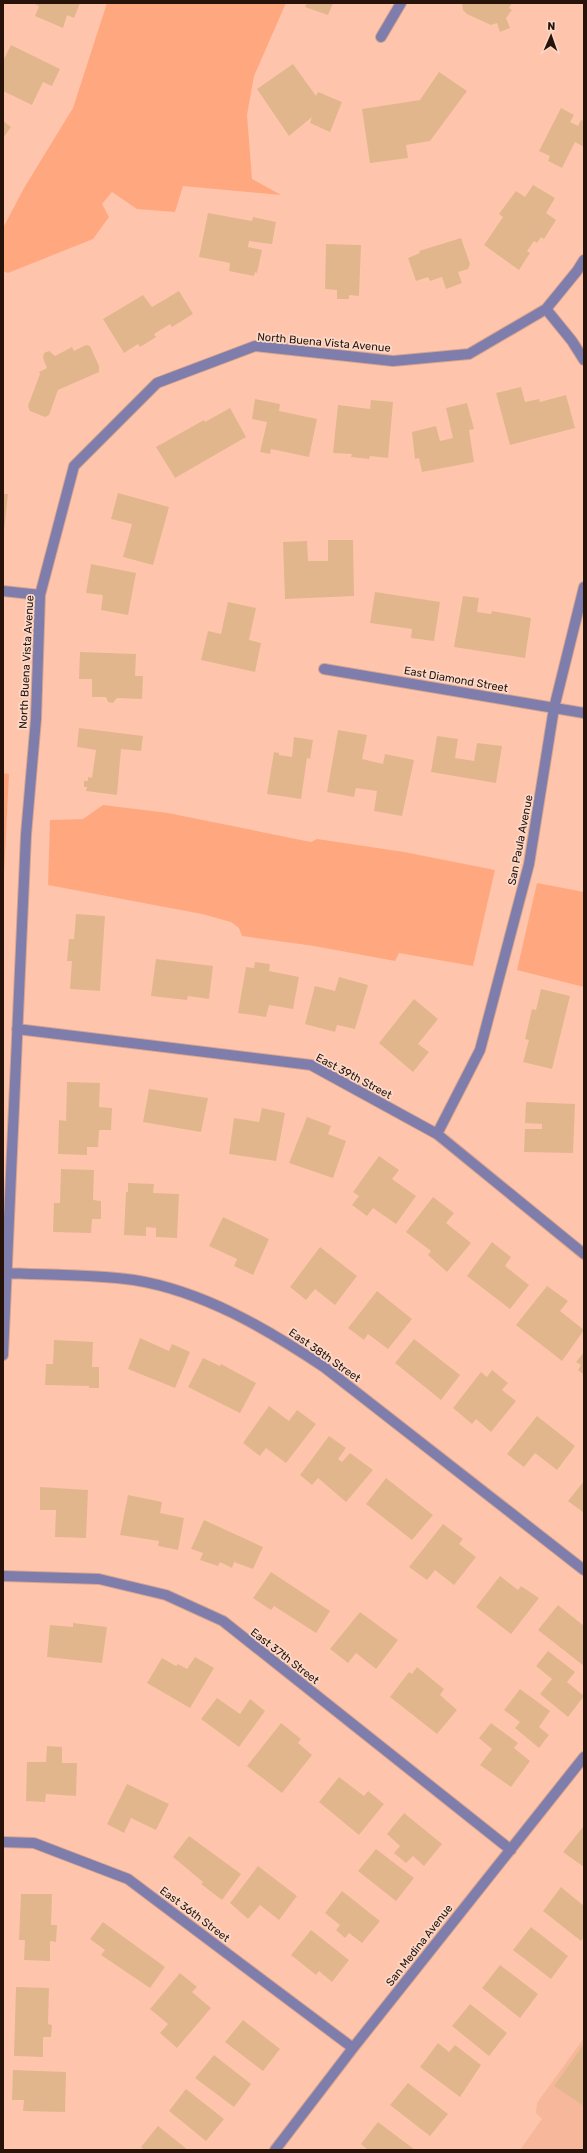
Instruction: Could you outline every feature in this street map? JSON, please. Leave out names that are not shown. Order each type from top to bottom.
[{"type":"street","points":[[381,38],[401,3]]},
{"type":"street","name":"North Buena Vista Avenue","points":[[3,1355],[5,1273],[26,835],[36,719],[40,595],[74,466],[157,383],[255,346],[393,361],[469,354],[546,309],[577,271],[584,260]]},
{"type":"street","points":[[546,309],[572,341],[584,360]]},
{"type":"street","name":"San Paula Avenue","points":[[438,1134],[480,1050],[529,864],[554,708],[584,587]]},
{"type":"street","points":[[3,591],[40,595]]},
{"type":"street","name":"East Diamond Street","points":[[324,669],[584,713]]},
{"type":"street","name":"East 39th Street","points":[[17,1028],[311,1065],[438,1134],[584,1254]]},
{"type":"street","name":"East 38th Street","points":[[5,1273],[99,1276],[135,1281],[198,1298],[251,1322],[289,1343],[324,1367],[584,1570]]},
{"type":"street","name":"East 37th Street","points":[[3,1576],[99,1579],[166,1595],[223,1621],[510,1850]]},
{"type":"street","name":"San Medina Avenue","points":[[275,2150],[353,2048],[584,1757]]},
{"type":"street","name":"East 36th Street","points":[[3,1842],[34,1842],[128,1879],[353,2048]]},
{"type":"shaded area","points":[[107,3],[286,3],[254,76],[247,115],[252,179],[281,195],[183,186],[175,212],[137,209],[112,192],[102,204],[109,217],[93,239],[8,273],[3,271],[3,228],[24,188],[73,108]]},
{"type":"shaded area","points":[[3,773],[9,774],[4,875],[3,875]]},
{"type":"shaded area","points":[[103,805],[168,813],[311,842],[317,839],[404,852],[495,870],[473,966],[399,953],[395,961],[314,946],[242,936],[239,928],[231,922],[202,914],[48,885],[50,820],[83,819]]},
{"type":"shaded area","points":[[537,883],[584,892],[584,987],[517,970]]},
{"type":"shaded area","points":[[584,2038],[584,2150],[520,2150],[542,2119],[536,2113],[537,2103]]},
{"type":"building","points":[[32,3],[80,3],[74,18],[67,15],[63,28],[35,16],[39,6]]},
{"type":"building","points":[[307,3],[333,3],[328,15],[305,7]]},
{"type":"building","points":[[462,3],[512,3],[509,8],[512,10],[506,18],[510,28],[500,32],[497,23],[491,25],[467,14],[463,10]]},
{"type":"building","points":[[11,45],[60,69],[52,86],[43,82],[32,105],[3,91],[3,61]]},
{"type":"building","points":[[293,64],[316,96],[318,92],[342,102],[330,132],[310,123],[312,117],[289,136],[257,89]]},
{"type":"building","points":[[439,72],[467,91],[430,141],[406,145],[408,158],[370,163],[362,109],[420,100]]},
{"type":"building","points":[[561,108],[574,115],[570,122],[578,126],[581,120],[584,121],[584,147],[575,142],[562,168],[548,161],[550,156],[539,151]]},
{"type":"building","points":[[3,121],[11,127],[3,138]]},
{"type":"building","points":[[533,185],[555,198],[546,213],[556,220],[544,239],[541,237],[537,243],[534,241],[527,251],[530,253],[519,270],[484,245],[503,217],[499,214],[516,191],[525,197]]},
{"type":"building","points":[[208,213],[252,221],[253,217],[276,222],[272,244],[249,241],[248,247],[262,250],[257,273],[255,272],[254,276],[229,271],[230,263],[199,257]]},
{"type":"building","points":[[461,238],[470,264],[468,269],[458,272],[462,283],[446,289],[442,277],[430,281],[428,277],[416,281],[408,258],[420,253],[419,251]]},
{"type":"building","points":[[326,244],[361,245],[359,296],[349,295],[349,299],[337,299],[337,290],[325,289]]},
{"type":"building","points":[[179,291],[193,314],[172,327],[170,324],[154,334],[156,337],[140,347],[138,344],[124,353],[103,319],[143,295],[152,307]]},
{"type":"building","points":[[86,345],[90,346],[99,366],[99,372],[58,390],[49,415],[45,417],[30,411],[28,406],[40,374],[39,372],[47,368],[43,358],[44,353],[49,351],[55,356],[72,347],[74,351]]},
{"type":"building","points":[[521,387],[525,402],[539,399],[540,402],[566,395],[575,428],[510,445],[496,393]]},
{"type":"building","points":[[255,399],[280,404],[279,411],[317,419],[309,457],[271,449],[270,454],[260,452],[267,422],[252,419]]},
{"type":"building","points":[[371,400],[393,402],[388,458],[370,456],[369,459],[351,457],[352,454],[333,453],[338,405],[370,409]]},
{"type":"building","points":[[467,403],[474,429],[469,430],[474,462],[422,472],[419,458],[415,459],[412,432],[436,426],[440,441],[453,438],[446,408]]},
{"type":"building","points":[[230,408],[246,437],[175,478],[156,447],[204,420],[205,422]]},
{"type":"building","points":[[118,493],[169,507],[153,565],[123,557],[132,524],[111,519]]},
{"type":"building","points":[[3,494],[8,494],[4,530],[3,530]]},
{"type":"building","points":[[328,540],[353,540],[354,596],[285,599],[283,542],[307,541],[308,561],[328,561]]},
{"type":"building","points":[[91,564],[136,573],[128,615],[101,610],[103,595],[86,593]]},
{"type":"building","points":[[375,592],[440,602],[434,641],[411,638],[412,629],[370,623]]},
{"type":"building","points":[[463,596],[479,598],[477,612],[491,614],[492,611],[531,618],[525,658],[454,647]]},
{"type":"building","points":[[228,602],[256,608],[249,640],[261,643],[255,672],[201,660],[208,631],[221,634]]},
{"type":"building","points":[[80,652],[136,654],[135,676],[143,676],[142,699],[117,698],[113,703],[108,702],[106,697],[92,697],[92,679],[79,679]]},
{"type":"building","points":[[79,728],[143,736],[141,751],[121,749],[117,795],[86,791],[87,787],[84,787],[84,781],[88,781],[88,777],[92,778],[96,750],[77,747]]},
{"type":"building","points":[[338,730],[367,735],[362,759],[383,764],[385,754],[414,760],[402,816],[374,811],[377,791],[356,788],[354,797],[327,792]]},
{"type":"building","points":[[437,736],[458,739],[455,758],[474,761],[477,743],[502,746],[496,783],[431,772]]},
{"type":"building","points":[[294,737],[313,740],[310,759],[307,758],[301,799],[267,794],[274,752],[279,753],[279,755],[292,757]]},
{"type":"building","points":[[76,914],[105,916],[100,991],[70,989],[72,961],[67,961],[69,939],[74,939]]},
{"type":"building","points":[[156,959],[213,966],[209,999],[188,996],[187,1000],[151,996]]},
{"type":"building","points":[[255,962],[270,964],[269,971],[299,977],[293,1009],[269,1005],[266,1017],[238,1013],[246,967],[254,968]]},
{"type":"building","points":[[339,977],[368,985],[355,1029],[337,1025],[335,1032],[305,1024],[315,986],[335,991]]},
{"type":"building","points":[[541,989],[570,996],[552,1069],[523,1062],[529,1040],[525,1039],[532,1009],[536,1010]]},
{"type":"building","points":[[414,999],[438,1019],[418,1044],[429,1052],[413,1072],[379,1043]]},
{"type":"building","points":[[67,1082],[100,1083],[99,1107],[112,1108],[111,1130],[99,1130],[98,1147],[87,1147],[87,1155],[58,1154],[59,1120],[66,1121]]},
{"type":"building","points":[[149,1089],[208,1098],[201,1132],[143,1122]]},
{"type":"building","points":[[526,1102],[575,1104],[573,1153],[524,1152],[525,1129],[542,1129],[542,1124],[525,1123]]},
{"type":"building","points":[[262,1108],[285,1113],[276,1161],[229,1154],[234,1118],[259,1122]]},
{"type":"building","points":[[307,1117],[331,1126],[328,1134],[346,1141],[333,1178],[289,1163]]},
{"type":"building","points":[[379,1156],[399,1170],[392,1179],[416,1196],[396,1224],[373,1208],[367,1216],[352,1205],[359,1196],[353,1192]]},
{"type":"building","points":[[61,1169],[94,1170],[93,1200],[101,1201],[101,1219],[92,1219],[91,1233],[53,1232],[54,1203],[60,1203]]},
{"type":"building","points":[[128,1183],[154,1184],[153,1193],[179,1194],[177,1238],[156,1237],[156,1228],[146,1227],[146,1236],[124,1235],[126,1192],[128,1192]]},
{"type":"building","points":[[433,1197],[454,1213],[446,1223],[471,1243],[447,1272],[428,1255],[431,1251],[406,1232]]},
{"type":"building","points":[[223,1217],[269,1239],[253,1275],[234,1266],[237,1259],[209,1246]]},
{"type":"building","points":[[492,1242],[511,1257],[505,1266],[529,1285],[510,1309],[467,1276]]},
{"type":"building","points":[[320,1247],[357,1276],[335,1305],[315,1289],[306,1300],[290,1287]]},
{"type":"building","points":[[547,1286],[568,1301],[560,1311],[584,1330],[562,1361],[516,1325]]},
{"type":"building","points":[[377,1291],[412,1319],[388,1349],[368,1334],[364,1340],[348,1328]]},
{"type":"building","points":[[140,1338],[169,1351],[172,1344],[190,1352],[175,1388],[128,1369]]},
{"type":"building","points":[[414,1339],[460,1375],[441,1400],[395,1363]]},
{"type":"building","points":[[54,1340],[93,1342],[92,1367],[99,1367],[99,1388],[89,1388],[89,1386],[45,1385],[46,1364],[53,1364]]},
{"type":"building","points":[[584,1352],[584,1375],[578,1370],[581,1365],[576,1362]]},
{"type":"building","points":[[203,1358],[220,1366],[221,1364],[256,1383],[240,1413],[188,1387]]},
{"type":"building","points":[[492,1370],[508,1383],[502,1390],[516,1401],[491,1432],[476,1419],[472,1424],[453,1408],[481,1372],[487,1377]]},
{"type":"building","points":[[269,1406],[289,1421],[297,1410],[316,1424],[286,1463],[266,1448],[260,1456],[243,1443]]},
{"type":"building","points":[[537,1416],[575,1446],[557,1470],[535,1453],[524,1467],[507,1454]]},
{"type":"building","points":[[329,1436],[346,1448],[338,1459],[342,1462],[350,1453],[373,1470],[346,1502],[318,1478],[312,1485],[300,1475]]},
{"type":"building","points":[[386,1478],[433,1515],[412,1540],[366,1504]]},
{"type":"building","points":[[584,1481],[584,1513],[568,1501]]},
{"type":"building","points":[[40,1487],[88,1490],[86,1538],[55,1537],[56,1510],[40,1510]]},
{"type":"building","points":[[128,1495],[162,1502],[160,1513],[184,1518],[178,1550],[158,1546],[159,1541],[120,1535]]},
{"type":"building","points":[[204,1520],[263,1547],[253,1569],[234,1562],[232,1568],[220,1562],[218,1566],[200,1560],[203,1553],[191,1549]]},
{"type":"building","points":[[443,1524],[463,1539],[459,1544],[476,1557],[454,1585],[435,1570],[427,1580],[409,1567]]},
{"type":"building","points":[[271,1572],[330,1611],[316,1633],[274,1606],[271,1610],[253,1598]]},
{"type":"building","points":[[500,1576],[518,1590],[521,1586],[539,1598],[511,1634],[476,1607]]},
{"type":"building","points":[[558,1605],[584,1626],[584,1666],[538,1630]]},
{"type":"building","points":[[360,1612],[398,1640],[376,1669],[356,1653],[348,1663],[330,1649]]},
{"type":"building","points":[[73,1623],[107,1627],[102,1663],[47,1657],[50,1625],[73,1627]]},
{"type":"building","points":[[548,1651],[575,1672],[567,1682],[584,1696],[568,1717],[540,1694],[552,1679],[536,1666]]},
{"type":"building","points":[[195,1657],[214,1668],[190,1708],[147,1683],[162,1658],[176,1666],[178,1664],[187,1669]]},
{"type":"building","points":[[417,1667],[444,1689],[440,1695],[457,1710],[437,1734],[390,1697],[409,1672],[412,1674]]},
{"type":"building","points":[[520,1689],[550,1711],[539,1727],[549,1735],[539,1748],[515,1728],[520,1722],[504,1710]]},
{"type":"building","points":[[217,1698],[240,1714],[250,1699],[265,1711],[239,1747],[201,1719]]},
{"type":"building","points":[[281,1723],[301,1739],[298,1743],[312,1755],[282,1793],[247,1766]]},
{"type":"building","points":[[491,1723],[518,1743],[514,1748],[530,1761],[511,1787],[480,1765],[492,1749],[479,1738]]},
{"type":"building","points":[[47,1746],[62,1747],[62,1763],[77,1763],[76,1796],[46,1794],[45,1802],[26,1801],[27,1762],[46,1762]]},
{"type":"building","points":[[339,1777],[364,1796],[368,1791],[384,1804],[359,1835],[319,1802]]},
{"type":"building","points":[[127,1784],[169,1804],[156,1830],[131,1818],[124,1833],[107,1824]]},
{"type":"building","points":[[404,1813],[442,1844],[424,1866],[413,1856],[406,1863],[394,1853],[400,1846],[387,1834]]},
{"type":"building","points":[[584,1827],[584,1867],[563,1852]]},
{"type":"building","points":[[189,1836],[241,1874],[222,1900],[201,1884],[203,1882],[173,1857]]},
{"type":"building","points":[[376,1849],[414,1878],[396,1901],[358,1871]]},
{"type":"building","points":[[258,1866],[297,1896],[279,1920],[260,1905],[248,1919],[230,1903]]},
{"type":"building","points":[[561,1887],[584,1906],[584,1937],[581,1941],[543,1911]]},
{"type":"building","points":[[342,1891],[380,1921],[362,1943],[349,1933],[345,1938],[336,1930],[340,1925],[325,1913]]},
{"type":"building","points":[[21,1894],[52,1894],[51,1925],[57,1925],[56,1942],[50,1941],[50,1961],[24,1960],[25,1940],[19,1940]]},
{"type":"building","points":[[103,1922],[165,1967],[150,1988],[101,1955],[105,1950],[90,1939]]},
{"type":"building","points":[[531,1927],[568,1956],[551,1979],[513,1950]]},
{"type":"building","points":[[311,1930],[349,1960],[332,1982],[319,1971],[316,1975],[291,1955]]},
{"type":"building","points":[[500,1965],[538,1994],[520,2018],[482,1988]]},
{"type":"building","points":[[180,1973],[197,1987],[192,1992],[211,2008],[177,2048],[160,2033],[168,2024],[150,2009]]},
{"type":"building","points":[[16,1987],[49,1988],[48,2024],[52,2025],[51,2037],[43,2037],[43,2057],[14,2056]]},
{"type":"building","points":[[470,2004],[507,2033],[489,2056],[452,2026]]},
{"type":"building","points":[[243,2020],[280,2049],[263,2071],[225,2042]]},
{"type":"building","points":[[438,2043],[449,2052],[455,2045],[481,2065],[460,2097],[420,2067]]},
{"type":"building","points":[[584,2044],[584,2106],[554,2086]]},
{"type":"building","points":[[214,2055],[251,2084],[234,2107],[195,2078]]},
{"type":"building","points":[[13,2070],[66,2072],[65,2112],[23,2111],[24,2100],[12,2100]]},
{"type":"building","points":[[408,2083],[448,2114],[430,2136],[390,2105]]},
{"type":"building","points":[[186,2089],[224,2119],[206,2141],[169,2111]]},
{"type":"building","points":[[378,2122],[415,2150],[368,2150],[361,2144]]},
{"type":"building","points":[[158,2126],[188,2150],[144,2150],[141,2147]]}]
